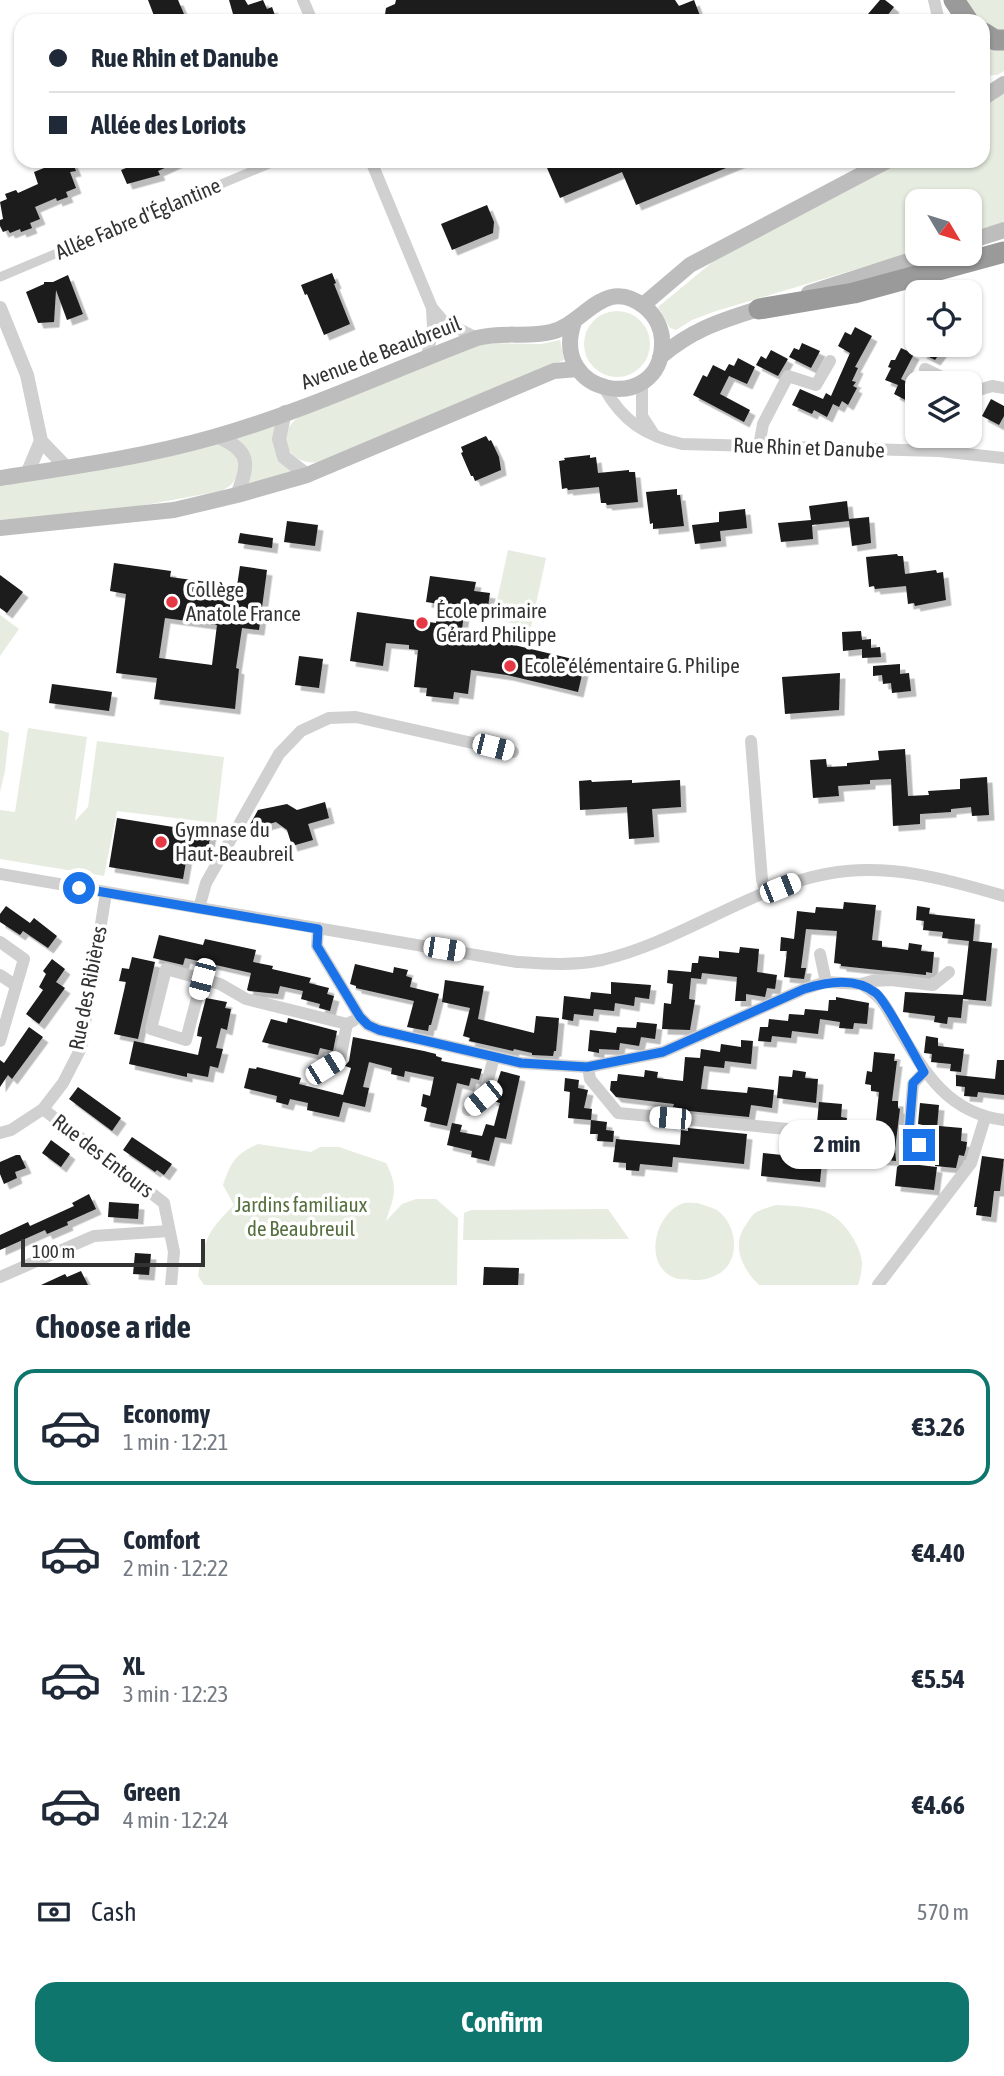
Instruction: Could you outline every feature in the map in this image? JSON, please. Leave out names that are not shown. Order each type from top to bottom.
[{"type":"highway","points":[[759,309],[854,293],[1004,252]]},
{"type":"main road","points":[[574,323],[570,348],[578,369],[589,381],[604,388],[624,389],[642,382],[656,367],[660,357],[662,334],[651,313],[643,305],[690,265],[871,168]]},
{"type":"main road","points":[[982,237],[1004,230]]},
{"type":"main road","points":[[660,357],[689,334],[718,322],[905,262]]},
{"type":"main road","name":"Avenue de Beaubreuil","points":[[0,478],[160,451],[216,436],[477,338],[549,333],[574,323],[584,310],[609,298],[632,300],[643,305]]},
{"type":"main road","points":[[0,528],[174,510],[237,495],[307,475],[554,371],[578,369]]},
{"type":"street","name":"Allée Fabre d'Églantine","points":[[0,276],[259,168]]},
{"type":"street","points":[[373,168],[432,308],[443,321],[477,338]]},
{"type":"street","points":[[0,308],[27,375],[41,441],[67,468]]},
{"type":"street","points":[[427,357],[432,337],[432,308]]},
{"type":"street","points":[[759,446],[763,424],[788,376],[816,385],[830,361]]},
{"type":"street","points":[[925,369],[929,371]]},
{"type":"street","points":[[642,382],[642,416],[657,439]]},
{"type":"street","points":[[982,391],[992,386],[1004,388]]},
{"type":"street","name":"Rue Rhin et Danube","points":[[604,388],[622,415],[657,439],[682,444],[960,453],[1004,458]]},
{"type":"street","name":"Avenue de Beaubreuil","points":[[285,412],[279,439],[284,457],[307,475]]},
{"type":"street","points":[[216,436],[242,453],[247,469],[237,495]]},
{"type":"street","points":[[27,474],[41,441]]},
{"type":"street","points":[[960,453],[961,448]]},
{"type":"street","points":[[199,908],[206,883],[279,754],[300,731],[329,718],[356,717],[513,752]]},
{"type":"street","points":[[751,741],[762,880],[766,894]]},
{"type":"street","points":[[0,874],[517,962],[564,965],[601,960],[643,948],[794,882],[827,873],[870,870],[917,873],[1004,896]]},
{"type":"street","name":"Rue des Ribières","points":[[0,1133],[11,1130],[43,1109],[63,1083],[80,1048],[106,893]]},
{"type":"street","points":[[318,929],[317,946],[360,1017],[368,1025],[379,1030],[521,1063],[587,1067],[663,1052],[804,989],[826,982],[861,984],[891,980],[933,985],[949,972]]},
{"type":"street","points":[[0,942],[24,959],[0,1041]]},
{"type":"street","points":[[820,954],[826,982]]},
{"type":"street","points":[[202,979],[186,1040],[150,1028],[166,969],[202,979],[220,984],[246,999],[347,1024],[360,1017]]},
{"type":"street","points":[[0,975],[15,985]]},
{"type":"street","points":[[861,984],[878,994],[924,1072],[939,1089],[985,1118],[1004,1120]]},
{"type":"street","points":[[325,1068],[341,1059],[347,1024]]},
{"type":"street","points":[[468,1110],[483,1098],[494,1057]]},
{"type":"street","points":[[587,1067],[590,1079],[618,1113],[798,1130]]},
{"type":"street","points":[[919,1145],[909,1132],[913,1083],[924,1072]]},
{"type":"street","name":"Rue des Entours","points":[[43,1109],[164,1203],[174,1252],[171,1285]]},
{"type":"street","points":[[878,1285],[971,1164],[985,1118]]},
{"type":"street","points":[[0,1277],[94,1236],[169,1231]]},
{"type":"green space","points":[[967,0],[1004,0],[1004,35],[990,29],[990,14],[974,14]]},
{"type":"green space","points":[[990,44],[1004,48],[1004,71],[990,76]]},
{"type":"green space","points":[[1004,92],[1004,222],[982,230],[982,189],[905,189],[905,255],[716,311],[692,320],[676,330],[670,328],[658,307],[715,260],[888,168],[990,168],[990,102]]},
{"type":"green space","points":[[617,311],[630,313],[640,321],[648,331],[648,357],[640,367],[630,375],[617,377],[604,375],[594,367],[586,357],[584,344],[586,331],[594,321],[604,313]]},
{"type":"green space","points":[[560,340],[564,360],[321,462],[301,460],[288,448],[287,432],[301,415],[454,354],[487,343],[541,344]]},
{"type":"green space","points":[[277,424],[295,472],[245,486],[231,437]]},
{"type":"green space","points":[[219,444],[230,448],[241,461],[235,479],[221,491],[123,509],[0,520],[0,484]]},
{"type":"green space","points":[[508,550],[546,558],[531,627],[493,619]]},
{"type":"green space","points":[[0,615],[19,629],[0,656]]},
{"type":"green space","points":[[28,728],[87,737],[75,821],[88,807],[97,741],[224,757],[216,823],[117,811],[104,876],[0,859],[0,810],[15,812]]},
{"type":"green space","points":[[0,730],[9,733],[0,792]]},
{"type":"green space","name":"Jardins familiaux de Beaubreuil","points":[[258,1144],[311,1152],[320,1147],[339,1147],[386,1163],[393,1179],[394,1192],[386,1221],[402,1204],[416,1199],[436,1199],[458,1218],[457,1285],[204,1285],[198,1276],[208,1236],[234,1205],[223,1185],[226,1177],[239,1155]]},
{"type":"green space","points":[[683,1203],[697,1203],[717,1210],[728,1222],[734,1238],[733,1254],[726,1268],[714,1276],[697,1280],[677,1279],[665,1272],[659,1263],[656,1241],[664,1219],[672,1210]]},
{"type":"green space","points":[[776,1205],[817,1209],[830,1214],[841,1223],[855,1242],[861,1256],[862,1269],[858,1285],[759,1285],[744,1265],[739,1242],[745,1226],[754,1214]]},
{"type":"green space","points":[[608,1209],[629,1239],[463,1240],[464,1213],[471,1210]]},
{"type":"building","points":[[148,0],[178,0],[184,14],[153,14]]},
{"type":"building","points":[[229,0],[245,0],[248,5],[263,0],[267,9],[272,7],[275,14],[233,14]]},
{"type":"building","points":[[396,0],[675,0],[679,6],[694,0],[699,14],[385,14],[386,8],[395,4]]},
{"type":"building","points":[[880,0],[885,0],[894,7],[888,14],[868,14]]},
{"type":"building","points":[[44,168],[75,168],[76,171],[70,172],[76,188],[66,192],[68,197],[57,201],[56,198],[35,207],[40,219],[30,223],[32,228],[21,232],[20,229],[10,233],[8,230],[3,232],[0,226],[0,220],[3,219],[0,202],[7,199],[5,194],[16,190],[18,193],[38,184],[34,172]]},
{"type":"building","points":[[165,168],[158,171],[160,175],[127,184],[121,170]]},
{"type":"building","points":[[547,168],[726,168],[636,205],[622,172],[560,198]]},
{"type":"building","points":[[487,205],[494,222],[493,233],[452,250],[441,224]]},
{"type":"building","points":[[332,273],[350,324],[324,335],[301,285]]},
{"type":"building","points":[[68,275],[83,314],[67,320],[56,290],[54,322],[38,323],[26,292],[44,282],[53,282]]},
{"type":"building","points":[[855,327],[872,336],[855,367],[858,368],[852,381],[856,382],[853,386],[857,388],[848,405],[842,401],[839,407],[833,404],[827,417],[814,410],[812,414],[792,405],[800,389],[823,399],[826,393],[831,396],[850,353],[838,346],[845,332],[851,335]]},
{"type":"building","points":[[802,343],[820,351],[811,368],[789,357],[794,348],[799,350]]},
{"type":"building","points":[[901,348],[905,350],[905,357],[912,357],[901,379],[905,381],[905,400],[894,394],[898,385],[885,380],[891,368],[888,367],[891,360],[895,360]]},
{"type":"building","points":[[771,350],[788,359],[778,376],[756,365],[761,356],[766,359]]},
{"type":"building","points":[[738,358],[755,367],[747,384],[729,376],[720,394],[750,410],[744,422],[693,395],[703,375],[707,377],[713,365],[725,371],[729,364],[734,366]]},
{"type":"building","points":[[991,399],[1004,406],[1004,416],[999,425],[982,416]]},
{"type":"building","points":[[486,436],[491,440],[499,457],[501,470],[475,481],[461,453],[461,447]]},
{"type":"building","points":[[590,455],[590,458],[596,457],[598,473],[629,470],[635,472],[638,502],[607,505],[601,503],[599,487],[562,489],[559,461]]},
{"type":"building","points":[[677,489],[684,526],[653,529],[646,492]]},
{"type":"building","points":[[847,501],[849,519],[869,517],[871,543],[852,546],[849,521],[812,525],[813,539],[781,542],[778,523],[811,520],[809,506]]},
{"type":"building","points":[[745,509],[747,528],[720,531],[721,541],[695,544],[692,525],[719,522],[719,512]]},
{"type":"building","points":[[287,521],[318,525],[315,546],[284,542]]},
{"type":"building","points":[[240,533],[273,538],[272,548],[238,543]]},
{"type":"building","points":[[897,554],[903,556],[905,574],[936,570],[937,573],[943,572],[946,600],[915,606],[914,603],[908,604],[906,586],[875,589],[874,586],[869,587],[866,557]]},
{"type":"building","points":[[114,563],[171,571],[170,577],[237,586],[240,566],[267,570],[259,630],[242,628],[236,668],[239,669],[235,709],[154,699],[157,678],[116,673],[126,594],[110,591]],"holes":[[[165,618],[217,625],[212,665],[159,658]]]},
{"type":"building","points":[[0,575],[23,592],[7,613],[0,608]]},
{"type":"building","points":[[430,576],[476,582],[474,591],[490,593],[488,607],[465,604],[461,638],[510,644],[585,662],[578,692],[507,675],[471,670],[468,694],[454,692],[453,699],[426,696],[427,688],[414,687],[418,650],[409,649],[409,645],[386,643],[383,666],[350,661],[357,612],[436,623],[439,604],[426,602]]},
{"type":"building","points":[[861,631],[862,640],[871,639],[871,648],[880,647],[881,657],[862,658],[862,649],[843,651],[842,632]]},
{"type":"building","points":[[299,656],[323,659],[319,688],[295,685]]},
{"type":"building","points":[[900,664],[900,674],[909,673],[911,691],[892,693],[891,683],[883,684],[882,675],[873,676],[873,666]]},
{"type":"building","points":[[840,673],[839,710],[785,714],[782,677]]},
{"type":"building","points":[[52,684],[112,692],[109,711],[49,703]]},
{"type":"building","points":[[905,749],[908,796],[929,795],[928,791],[960,789],[960,779],[987,777],[989,815],[972,816],[971,807],[951,809],[951,812],[920,814],[920,824],[893,826],[891,779],[870,780],[870,784],[838,786],[839,796],[813,798],[810,760],[826,759],[827,767],[847,766],[847,763],[879,760],[878,751]]},
{"type":"building","points":[[632,780],[632,783],[680,780],[681,807],[652,809],[654,837],[629,839],[627,807],[580,810],[579,781]]},
{"type":"building","points":[[325,802],[329,818],[308,824],[313,840],[292,846],[287,830],[276,822],[247,830],[258,810],[287,804],[297,810]]},
{"type":"building","name":"Gymnase du Haut-Beaubreil","points":[[117,818],[211,833],[207,853],[198,851],[197,857],[187,856],[183,879],[109,867]]},
{"type":"building","points":[[844,902],[876,905],[872,940],[882,941],[882,947],[908,950],[909,943],[922,945],[921,951],[934,952],[932,973],[926,972],[926,975],[841,966],[834,963],[837,931],[806,929],[801,968],[806,968],[804,979],[784,977],[787,951],[780,951],[781,937],[794,939],[797,911],[815,913],[816,907],[843,909]]},
{"type":"building","points":[[6,906],[30,923],[34,918],[57,936],[48,948],[23,931],[20,935],[0,922],[0,914]]},
{"type":"building","points":[[917,906],[930,908],[929,914],[975,919],[973,941],[992,943],[986,1001],[963,999],[961,1018],[948,1017],[947,1024],[934,1022],[935,1016],[903,1012],[905,992],[963,995],[969,941],[942,938],[943,932],[923,930],[924,921],[916,920]]},
{"type":"building","points":[[159,935],[203,945],[205,939],[256,950],[253,962],[311,978],[309,983],[329,988],[327,994],[334,996],[330,1011],[319,1008],[320,1004],[301,999],[303,991],[280,986],[278,994],[249,991],[251,973],[185,958],[183,965],[153,958]]},
{"type":"building","points":[[740,947],[759,949],[757,972],[777,975],[775,989],[767,988],[765,997],[746,994],[746,1001],[735,1001],[737,977],[702,973],[701,979],[691,978],[689,999],[695,1000],[690,1030],[662,1029],[664,1003],[671,1004],[673,984],[667,983],[668,970],[691,972],[692,963],[698,963],[699,956],[719,958],[719,951],[739,953]]},
{"type":"building","points":[[132,957],[155,962],[138,1039],[114,1034],[126,982],[119,981],[122,968],[129,969]]},
{"type":"building","points":[[52,959],[65,969],[56,982],[65,988],[39,1024],[26,1014],[43,990],[39,987],[46,974],[43,971]]},
{"type":"building","points":[[355,964],[393,973],[394,967],[408,970],[406,976],[412,978],[410,987],[439,994],[428,1031],[407,1027],[414,1001],[356,988],[350,984]]},
{"type":"building","points":[[445,980],[484,986],[478,1019],[534,1033],[536,1016],[559,1018],[556,1051],[553,1056],[532,1055],[469,1041],[470,1038],[463,1036],[470,1008],[442,1002]]},
{"type":"building","points":[[611,982],[651,985],[649,999],[635,997],[634,1006],[615,1003],[614,1011],[594,1009],[593,1016],[574,1014],[573,1021],[562,1019],[564,996],[590,999],[591,992],[611,994]]},
{"type":"building","points":[[836,997],[869,1003],[867,1024],[854,1023],[853,1029],[839,1028],[840,1022],[820,1019],[818,1034],[792,1031],[791,1038],[772,1036],[771,1042],[758,1041],[760,1027],[768,1027],[769,1019],[788,1021],[789,1014],[804,1015],[805,1009],[828,1011],[829,1000],[836,1000]]},
{"type":"building","points":[[206,998],[227,1002],[225,1008],[231,1009],[227,1030],[221,1028],[216,1048],[223,1049],[218,1068],[210,1066],[208,1077],[187,1073],[187,1077],[129,1064],[134,1041],[198,1055],[202,1037],[197,1036]]},
{"type":"building","points":[[288,1018],[337,1031],[333,1051],[320,1048],[318,1055],[262,1042],[271,1019],[287,1023]]},
{"type":"building","points":[[637,1022],[657,1024],[655,1039],[641,1037],[639,1046],[620,1043],[619,1050],[599,1049],[599,1053],[588,1051],[590,1030],[616,1033],[617,1027],[636,1028]]},
{"type":"building","points":[[29,1027],[43,1037],[12,1079],[8,1075],[0,1087],[0,1060],[4,1063]]},
{"type":"building","points":[[926,1036],[938,1038],[938,1046],[964,1049],[961,1072],[950,1071],[951,1064],[931,1062],[932,1054],[924,1053]]},
{"type":"building","points":[[353,1037],[424,1051],[436,1054],[442,1058],[441,1061],[482,1069],[479,1080],[471,1078],[469,1086],[457,1083],[447,1126],[424,1121],[427,1108],[421,1106],[423,1094],[430,1096],[434,1077],[405,1071],[404,1077],[391,1074],[392,1068],[369,1062],[363,1087],[369,1088],[365,1107],[343,1102],[339,1117],[307,1110],[308,1103],[290,1099],[288,1105],[276,1102],[277,1096],[244,1088],[249,1068],[257,1067],[301,1078],[299,1084],[343,1095],[351,1068],[345,1066],[349,1061]]},
{"type":"building","points":[[741,1040],[753,1041],[751,1064],[725,1061],[724,1068],[704,1066],[701,1089],[747,1093],[748,1087],[774,1090],[772,1108],[751,1105],[749,1117],[679,1110],[673,1107],[674,1104],[616,1097],[610,1090],[611,1081],[617,1081],[618,1074],[644,1077],[645,1070],[658,1072],[657,1078],[683,1081],[685,1057],[700,1058],[701,1049],[720,1052],[721,1044],[741,1047]]},
{"type":"building","points":[[874,1052],[895,1054],[894,1061],[897,1061],[892,1101],[898,1101],[900,1109],[896,1161],[866,1158],[868,1138],[874,1139],[879,1092],[871,1091],[871,1085],[865,1084],[867,1071],[872,1072]]},
{"type":"building","points":[[997,1060],[1004,1060],[1004,1095],[978,1092],[977,1097],[964,1096],[965,1087],[956,1086],[956,1075],[995,1079]]},
{"type":"building","points":[[793,1070],[806,1072],[805,1078],[818,1079],[816,1103],[777,1098],[779,1076],[792,1077]]},
{"type":"building","points":[[501,1071],[520,1076],[506,1139],[495,1137],[489,1161],[471,1157],[472,1151],[447,1145],[452,1123],[462,1125],[460,1132],[482,1136],[486,1124],[494,1126],[500,1103],[491,1100]]},
{"type":"building","points":[[565,1078],[579,1080],[578,1088],[588,1090],[584,1108],[592,1109],[591,1120],[568,1118],[570,1092],[564,1091]]},
{"type":"building","points":[[78,1087],[121,1118],[112,1131],[69,1099]]},
{"type":"building","points":[[819,1102],[842,1104],[841,1117],[847,1118],[845,1131],[839,1130],[837,1150],[844,1151],[842,1163],[822,1161],[820,1182],[761,1176],[763,1153],[820,1159],[821,1135],[816,1134]]},
{"type":"building","points":[[920,1103],[939,1105],[937,1128],[918,1124]]},
{"type":"building","points":[[591,1120],[607,1122],[606,1130],[614,1131],[613,1142],[597,1141],[598,1134],[590,1134]]},
{"type":"building","points":[[939,1126],[962,1128],[961,1141],[967,1142],[966,1149],[964,1156],[959,1155],[956,1168],[935,1166]]},
{"type":"building","points":[[688,1128],[747,1134],[744,1164],[673,1157],[672,1167],[640,1164],[639,1171],[626,1170],[626,1163],[613,1162],[616,1139],[680,1145],[681,1130],[688,1131]]},
{"type":"building","points":[[132,1137],[172,1164],[164,1175],[157,1170],[155,1172],[123,1150]]},
{"type":"building","points":[[51,1140],[70,1154],[61,1167],[42,1153]]},
{"type":"building","points":[[20,1155],[26,1168],[15,1172],[17,1178],[4,1184],[0,1174],[0,1162]]},
{"type":"building","points":[[982,1156],[1004,1159],[1000,1191],[994,1191],[991,1217],[976,1215],[977,1207],[974,1207]]},
{"type":"building","points":[[902,1163],[937,1167],[934,1190],[895,1186],[897,1167]]},
{"type":"building","points":[[89,1194],[96,1209],[47,1234],[45,1230],[0,1250],[0,1235],[28,1222],[30,1226],[74,1206],[72,1203]]},
{"type":"building","points":[[109,1202],[139,1204],[138,1219],[108,1217]]},
{"type":"building","points":[[135,1253],[151,1254],[149,1275],[133,1274]]},
{"type":"building","points":[[484,1267],[519,1268],[518,1285],[483,1285]]},
{"type":"building","points":[[81,1271],[88,1285],[41,1285],[65,1274],[67,1277]]},
{"type":"place","name":"Collège Anatole France","points":[[172,602]]},
{"type":"place","name":"École primaire Gérard Philippe","points":[[422,623]]},
{"type":"place","name":"Ecole élémentaire G. Philipe","points":[[510,666]]},
{"type":"place","name":"Gymnase du Haut-Beaubreil","points":[[161,842]]},
{"type":"route","points":[[79,888],[318,929],[317,946],[360,1017],[368,1025],[379,1030],[521,1063],[587,1067],[663,1052],[804,989],[826,982],[861,984],[878,994],[924,1072],[913,1083],[909,1132],[919,1145]]}]
